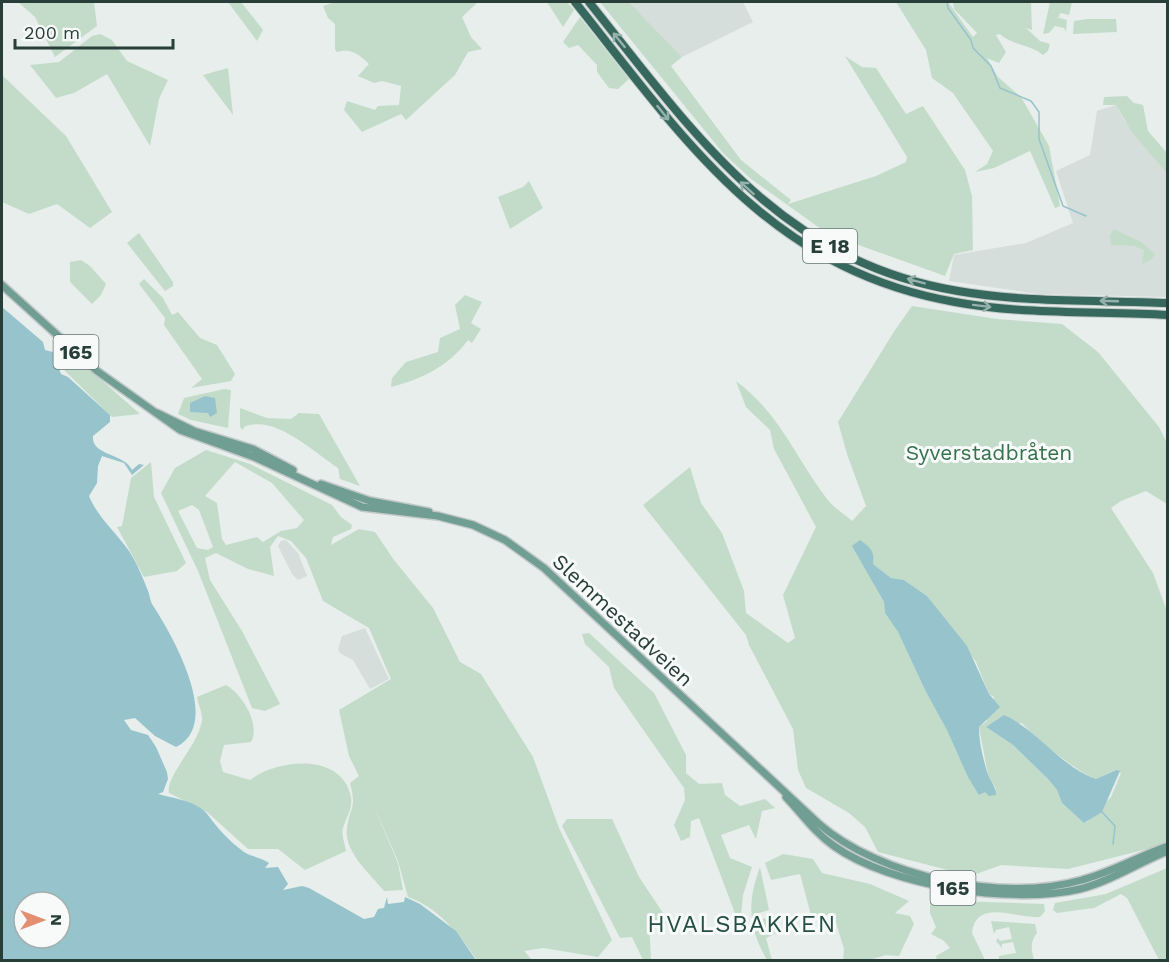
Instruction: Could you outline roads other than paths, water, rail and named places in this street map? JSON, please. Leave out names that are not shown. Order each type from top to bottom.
[{"type":"highway","name":"E 18","points":[[574,2],[707,165],[767,220],[814,251],[874,280],[955,303],[1024,310],[1167,315]]},
{"type":"highway","name":"E 18","points":[[589,2],[716,158],[773,210],[829,246],[908,279],[957,291],[1023,298],[1167,303]]},
{"type":"main road","name":"Slemmestadveien","points":[[2,285],[97,371],[154,412],[194,430],[253,449],[309,479],[348,494],[438,516],[489,532],[537,562],[833,836],[848,846],[898,868],[956,882],[1003,886],[1077,881],[1167,846]]},
{"type":"main road","name":"Slemmestadveien","points":[[769,777],[832,845],[866,864],[926,883],[994,892],[1063,892],[1103,881],[1167,851]]},
{"type":"water","points":[[2,307],[43,342],[45,350],[53,352],[61,374],[68,377],[110,415],[110,422],[93,436],[97,447],[123,460],[132,470],[139,464],[144,465],[132,475],[124,463],[102,456],[98,466],[97,483],[89,496],[97,511],[135,560],[152,604],[181,656],[195,699],[195,719],[190,735],[176,747],[155,736],[135,718],[124,720],[131,730],[148,735],[156,747],[168,779],[163,792],[158,794],[184,801],[204,810],[224,835],[239,848],[269,863],[265,868],[278,867],[288,884],[283,890],[302,886],[309,888],[364,919],[374,917],[378,909],[384,908],[387,897],[388,904],[404,902],[405,897],[420,904],[456,931],[476,960],[2,960]]},
{"type":"water","points":[[205,396],[215,398],[217,413],[210,417],[208,413],[190,412],[190,403]]},
{"type":"water","points":[[860,540],[871,550],[873,564],[891,578],[904,580],[927,596],[967,646],[989,694],[1000,707],[979,727],[984,761],[996,795],[989,796],[985,792],[979,795],[968,777],[898,632],[885,613],[884,602],[852,546]]},
{"type":"water","points":[[1004,715],[1028,730],[1083,773],[1096,779],[1116,770],[1120,771],[1102,812],[1084,823],[1062,803],[1057,790],[1048,779],[1013,745],[986,727]]},
{"type":"waterway","points":[[947,2],[948,8],[971,40],[973,48],[991,66],[1000,88],[1031,101],[1039,112],[1039,139],[1063,206],[1086,216]]},
{"type":"waterway","points":[[1102,812],[1115,826],[1113,844]]},
{"type":"district","name":"HVALSBAKKEN","points":[[742,924]]},
{"type":"park label","name":"Syverstadbråten","points":[[989,452]]}]
